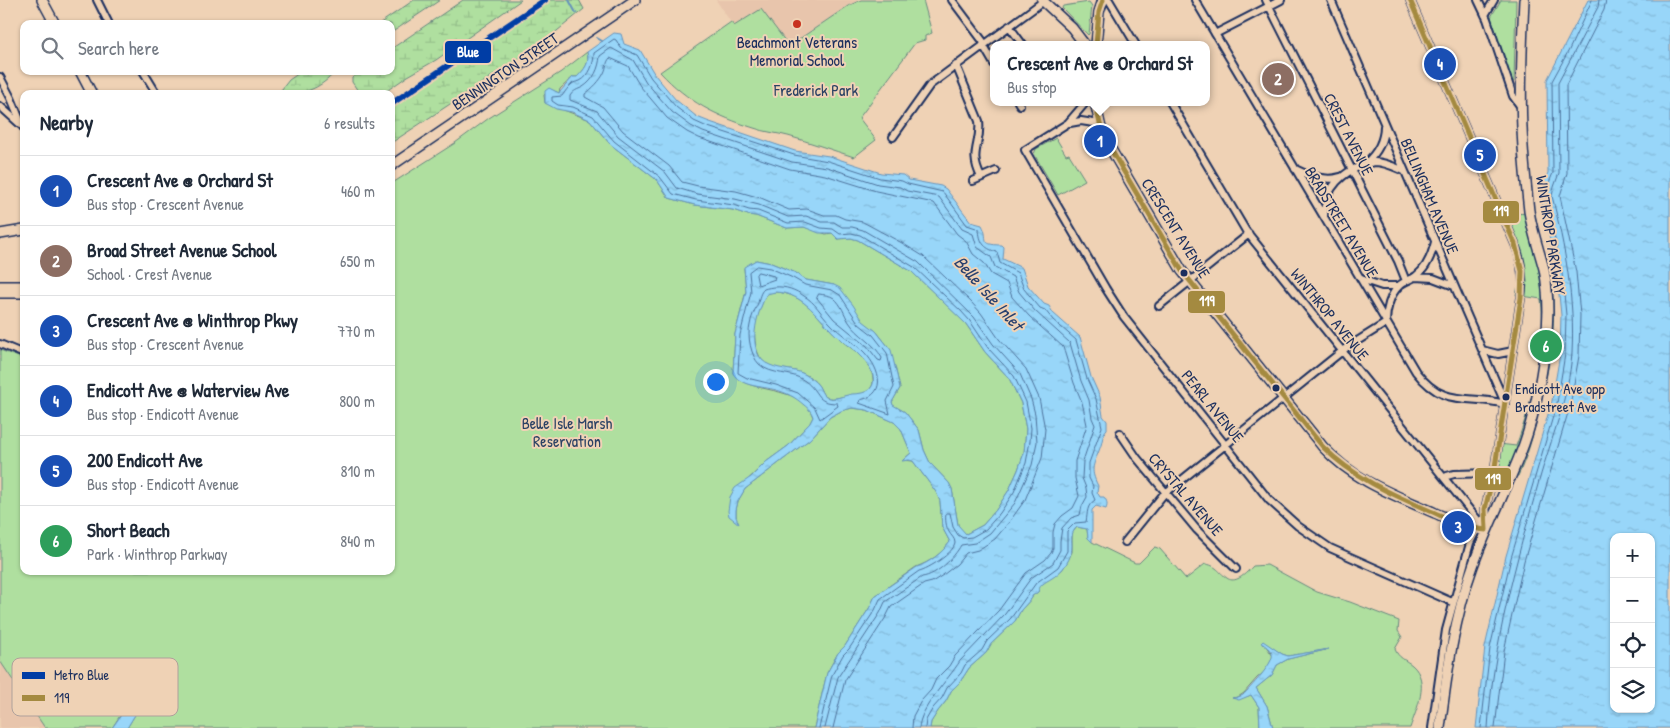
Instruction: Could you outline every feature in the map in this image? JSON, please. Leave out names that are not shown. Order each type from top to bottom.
[{"type":"main road","points":[[42,0],[53,20]]},
{"type":"main road","name":"BENNINGTON STREET","points":[[395,163],[635,0]]},
{"type":"main road","points":[[1043,0],[1072,28],[1082,41]]},
{"type":"main road","points":[[1096,41],[1102,0]]},
{"type":"main road","name":"WINTHROP PARKWAY","points":[[1440,728],[1448,665],[1456,624],[1482,530],[1519,457],[1529,428],[1540,382],[1547,332],[1547,290],[1543,266],[1531,226],[1523,145],[1521,107],[1524,0]]},
{"type":"main road","points":[[82,75],[90,90]]},
{"type":"main road","name":"CRESCENT AVENUE","points":[[1096,106],[1103,136],[1180,268],[1326,451],[1356,476],[1392,494],[1482,530]]},
{"type":"main road","points":[[2,233],[20,231]]},
{"type":"main road","points":[[3,290],[20,287]]},
{"type":"main road","points":[[3,290],[20,292]]},
{"type":"street","points":[[97,0],[107,20]]},
{"type":"street","points":[[952,0],[984,44],[990,56]]},
{"type":"street","points":[[893,137],[928,88],[1043,0]]},
{"type":"street","points":[[1109,0],[1134,41]]},
{"type":"street","name":"BRADSTREET AVENUE","points":[[1195,0],[1416,372],[1433,389],[1444,395],[1460,400],[1488,400],[1505,404]]},
{"type":"street","points":[[1215,34],[1267,3],[1282,0]]},
{"type":"street","name":"BELLINGHAM AVENUE","points":[[1332,0],[1505,404]]},
{"type":"street","points":[[1410,0],[1518,253],[1522,285],[1494,473],[1482,530],[1471,540],[1452,602],[1444,639],[1432,728]]},
{"type":"street","points":[[1478,0],[1513,96],[1521,107]]},
{"type":"street","points":[[1485,15],[1494,0]]},
{"type":"street","name":"CREST AVENUE","points":[[1267,3],[1398,260],[1406,281]]},
{"type":"street","points":[[1009,26],[1020,41]]},
{"type":"street","points":[[956,65],[979,121],[980,130],[975,159],[981,177]]},
{"type":"street","points":[[145,75],[155,90]]},
{"type":"street","points":[[0,77],[20,118]]},
{"type":"street","points":[[0,106],[20,124]]},
{"type":"street","points":[[1068,123],[1083,106]]},
{"type":"street","name":"WINTHROP AVENUE","points":[[1172,106],[1248,234],[1445,479],[1482,530]]},
{"type":"street","points":[[1068,123],[1081,121],[1100,124]]},
{"type":"street","name":"PEARL AVENUE","points":[[1068,123],[1025,150],[1115,304],[1269,500],[1287,518],[1310,535],[1345,555],[1452,602]]},
{"type":"street","points":[[1365,164],[1378,148],[1383,135],[1384,124]]},
{"type":"street","points":[[1295,169],[1321,178],[1335,178],[1365,164],[1381,163],[1404,171]]},
{"type":"street","points":[[974,182],[996,171]]},
{"type":"street","points":[[1324,217],[1329,193],[1341,176]]},
{"type":"street","points":[[1158,306],[1248,234]]},
{"type":"street","points":[[1125,542],[1158,500],[1166,493],[1342,351],[1386,324],[1388,308],[1399,286],[1415,277],[1427,263],[1435,242]]},
{"type":"street","points":[[1415,277],[1433,278],[1454,286]]},
{"type":"street","points":[[1360,278],[1382,286],[1399,286]]},
{"type":"street","points":[[0,344],[20,352]]},
{"type":"street","points":[[1482,350],[1498,354],[1513,351]]},
{"type":"street","name":"CRYSTAL AVENUE","points":[[1120,433],[1137,458],[1200,534],[1236,569]]},
{"type":"street","points":[[1445,479],[1447,476],[1454,474],[1494,473]]},
{"type":"shaded area","name":"Beachmont Veterans Memorial School","points":[[716,0],[861,0],[848,6],[788,47],[761,10],[734,27]]},
{"type":"shaded area","points":[[0,661],[12,679],[12,716],[37,716],[45,728],[0,728]]},
{"type":"green space","points":[[414,0],[440,0],[395,30],[395,20],[385,20]]},
{"type":"green space","points":[[463,0],[521,0],[436,60],[388,90],[357,90],[352,82],[352,78],[355,75],[395,75],[395,46]]},
{"type":"green space","points":[[546,0],[579,0],[584,9],[541,44],[395,140],[395,103],[445,73]]},
{"type":"green space","name":"Frederick Park","points":[[861,0],[923,0],[932,33],[925,36],[925,40],[915,43],[859,118],[876,140],[854,157],[796,138],[758,129],[715,113],[681,92],[660,72],[731,22],[734,26],[761,9],[789,46],[848,6]]},
{"type":"green space","points":[[1501,0],[1516,0],[1514,82],[1512,82],[1491,17]]},
{"type":"green space","points":[[1089,2],[1092,6],[1088,35],[1062,8],[1063,6]]},
{"type":"green space","name":"Belle Isle Marsh Reservation","points":[[587,52],[587,63],[582,71],[560,89],[559,93],[552,90],[544,95],[545,103],[590,120],[610,144],[657,180],[669,198],[695,205],[733,210],[756,216],[787,228],[804,227],[826,234],[832,233],[838,239],[851,238],[858,240],[911,271],[966,324],[985,352],[1009,378],[1021,403],[1026,429],[1024,453],[1018,470],[1009,490],[996,510],[983,525],[966,534],[962,532],[958,525],[952,489],[949,483],[930,463],[924,450],[919,430],[905,412],[892,405],[900,388],[887,345],[876,331],[863,322],[834,285],[806,280],[796,273],[771,263],[756,260],[744,268],[746,291],[735,334],[733,373],[739,380],[749,384],[798,399],[807,406],[813,417],[810,423],[788,446],[766,462],[730,497],[736,517],[738,501],[745,489],[810,439],[830,417],[852,408],[867,410],[894,422],[901,429],[911,453],[903,460],[913,461],[936,492],[940,501],[942,527],[950,542],[935,557],[916,567],[875,596],[870,607],[845,646],[838,653],[827,673],[814,728],[127,728],[134,716],[178,716],[178,658],[12,658],[12,679],[0,661],[0,350],[20,358],[20,575],[395,575],[395,181],[561,72]]},
{"type":"green space","points":[[296,75],[332,75],[323,83],[310,90],[281,90],[289,80]]},
{"type":"green space","points":[[1056,138],[1066,155],[1069,154],[1085,180],[1058,195],[1034,154],[1036,149]]},
{"type":"green space","points":[[1535,213],[1553,294],[1553,332],[1548,370],[1526,457],[1518,476],[1492,478],[1499,444],[1516,446],[1533,393],[1542,336],[1541,299],[1516,295],[1520,274],[1505,214]]},
{"type":"green space","points":[[767,293],[786,293],[803,302],[840,339],[865,360],[873,380],[872,386],[868,391],[862,394],[829,398],[825,396],[817,384],[808,376],[796,371],[771,366],[763,361],[756,346],[755,325]]},
{"type":"green space","points":[[1077,527],[1087,529],[1088,538],[1092,542],[1135,563],[1139,563],[1155,547],[1160,549],[1186,579],[1205,564],[1217,569],[1231,580],[1243,575],[1253,566],[1267,565],[1317,592],[1350,602],[1399,621],[1398,631],[1402,637],[1395,649],[1396,652],[1412,665],[1421,679],[1420,696],[1410,728],[1273,728],[1267,706],[1256,688],[1272,675],[1277,665],[1288,659],[1325,650],[1288,656],[1263,642],[1273,656],[1267,670],[1244,693],[1232,698],[1251,695],[1259,707],[1260,728],[930,728],[931,722],[951,691],[960,682],[969,668],[986,653],[991,644],[1015,621],[1032,596],[1038,592],[1039,586],[1062,570],[1072,552],[1072,533]]},
{"type":"green space","name":"Belle Isle Marsh Reservation","points":[[37,716],[120,716],[112,728],[45,728]]},
{"type":"water","points":[[1588,0],[1670,0],[1670,728],[1476,728],[1485,647],[1506,556],[1552,401],[1560,354],[1561,315],[1557,274],[1541,197],[1543,183],[1548,173],[1547,80]]},
{"type":"water","points":[[614,33],[621,34],[624,44],[640,50],[655,75],[676,100],[697,117],[795,151],[829,156],[881,173],[903,175],[909,180],[941,186],[946,189],[971,222],[982,225],[987,242],[1004,247],[1003,259],[1022,268],[1028,286],[1044,304],[1049,306],[1053,313],[1080,337],[1091,377],[1100,397],[1103,416],[1107,421],[1107,429],[1103,435],[1093,471],[1098,486],[1097,492],[1100,497],[1104,497],[1106,500],[1106,509],[1096,506],[1092,510],[1092,542],[1088,538],[1087,529],[1077,527],[1074,530],[1071,553],[1065,566],[1058,574],[1042,585],[1021,610],[1015,621],[991,644],[986,653],[969,668],[938,711],[931,722],[930,728],[814,728],[827,673],[838,653],[845,646],[870,607],[875,596],[935,557],[950,542],[942,527],[940,501],[936,492],[913,461],[902,461],[911,453],[901,429],[894,422],[867,410],[852,408],[830,417],[810,439],[745,489],[738,501],[736,510],[739,524],[729,516],[730,497],[735,488],[788,446],[810,423],[813,417],[807,408],[784,392],[746,383],[736,378],[733,373],[735,334],[746,292],[744,267],[756,260],[771,263],[796,273],[806,280],[834,285],[840,288],[863,321],[876,331],[891,350],[900,388],[892,402],[893,405],[905,412],[919,430],[924,450],[930,463],[949,483],[952,489],[958,525],[966,534],[983,525],[996,510],[1009,490],[1024,453],[1026,429],[1021,403],[1009,378],[985,352],[966,324],[911,271],[858,240],[851,238],[838,239],[832,233],[819,233],[804,227],[787,228],[756,216],[733,210],[695,205],[669,198],[657,180],[610,144],[590,120],[572,112],[556,109],[545,103],[545,91],[549,88],[559,93],[573,77],[577,77],[582,71],[587,63],[587,52]],"holes":[[[775,292],[786,293],[803,302],[838,337],[865,360],[874,380],[869,390],[862,393],[829,398],[823,395],[817,384],[806,375],[774,367],[762,360],[757,352],[755,332],[763,302],[767,294]]]},
{"type":"water","points":[[1263,641],[1288,656],[1329,649],[1288,659],[1277,665],[1272,675],[1256,688],[1267,706],[1273,728],[1260,728],[1259,707],[1251,695],[1239,700],[1232,698],[1243,695],[1270,663],[1272,654],[1261,643]]},
{"type":"water","points":[[120,716],[134,716],[127,728],[112,728]]},
{"type":"waterway","points":[[569,0],[576,13]]},
{"type":"waterway","name":"Belle Isle Inlet","points":[[597,38],[602,41]]},
{"type":"metro line","name":"Blue","points":[[395,101],[545,0]]},
{"type":"transit line","name":"119","points":[[1096,41],[1099,12],[1103,0]]},
{"type":"transit line","name":"119","points":[[1096,106],[1106,141],[1182,271],[1323,447],[1359,476],[1386,491],[1456,522],[1486,530],[1485,509],[1494,473],[1521,298],[1522,271],[1515,244],[1410,0]]},
{"type":"place","name":"Beachmont Veterans Memorial School","points":[[797,24]]},
{"type":"place","name":"Endicott Ave @ Waterview Ave","points":[[1440,64]]},
{"type":"place","name":"Broad Street Avenue School","points":[[1278,79]]},
{"type":"place","name":"Crescent Ave @ Orchard St","points":[[1100,141]]},
{"type":"place","name":"200 Endicott Ave","points":[[1480,155]]},
{"type":"place","name":"Short Beach","points":[[1546,346]]},
{"type":"place","name":"Endicott Ave opp Bradstreet Ave","points":[[1506,397]]},
{"type":"place","name":"Crescent Ave @ Winthrop Pkwy","points":[[1458,527]]}]
